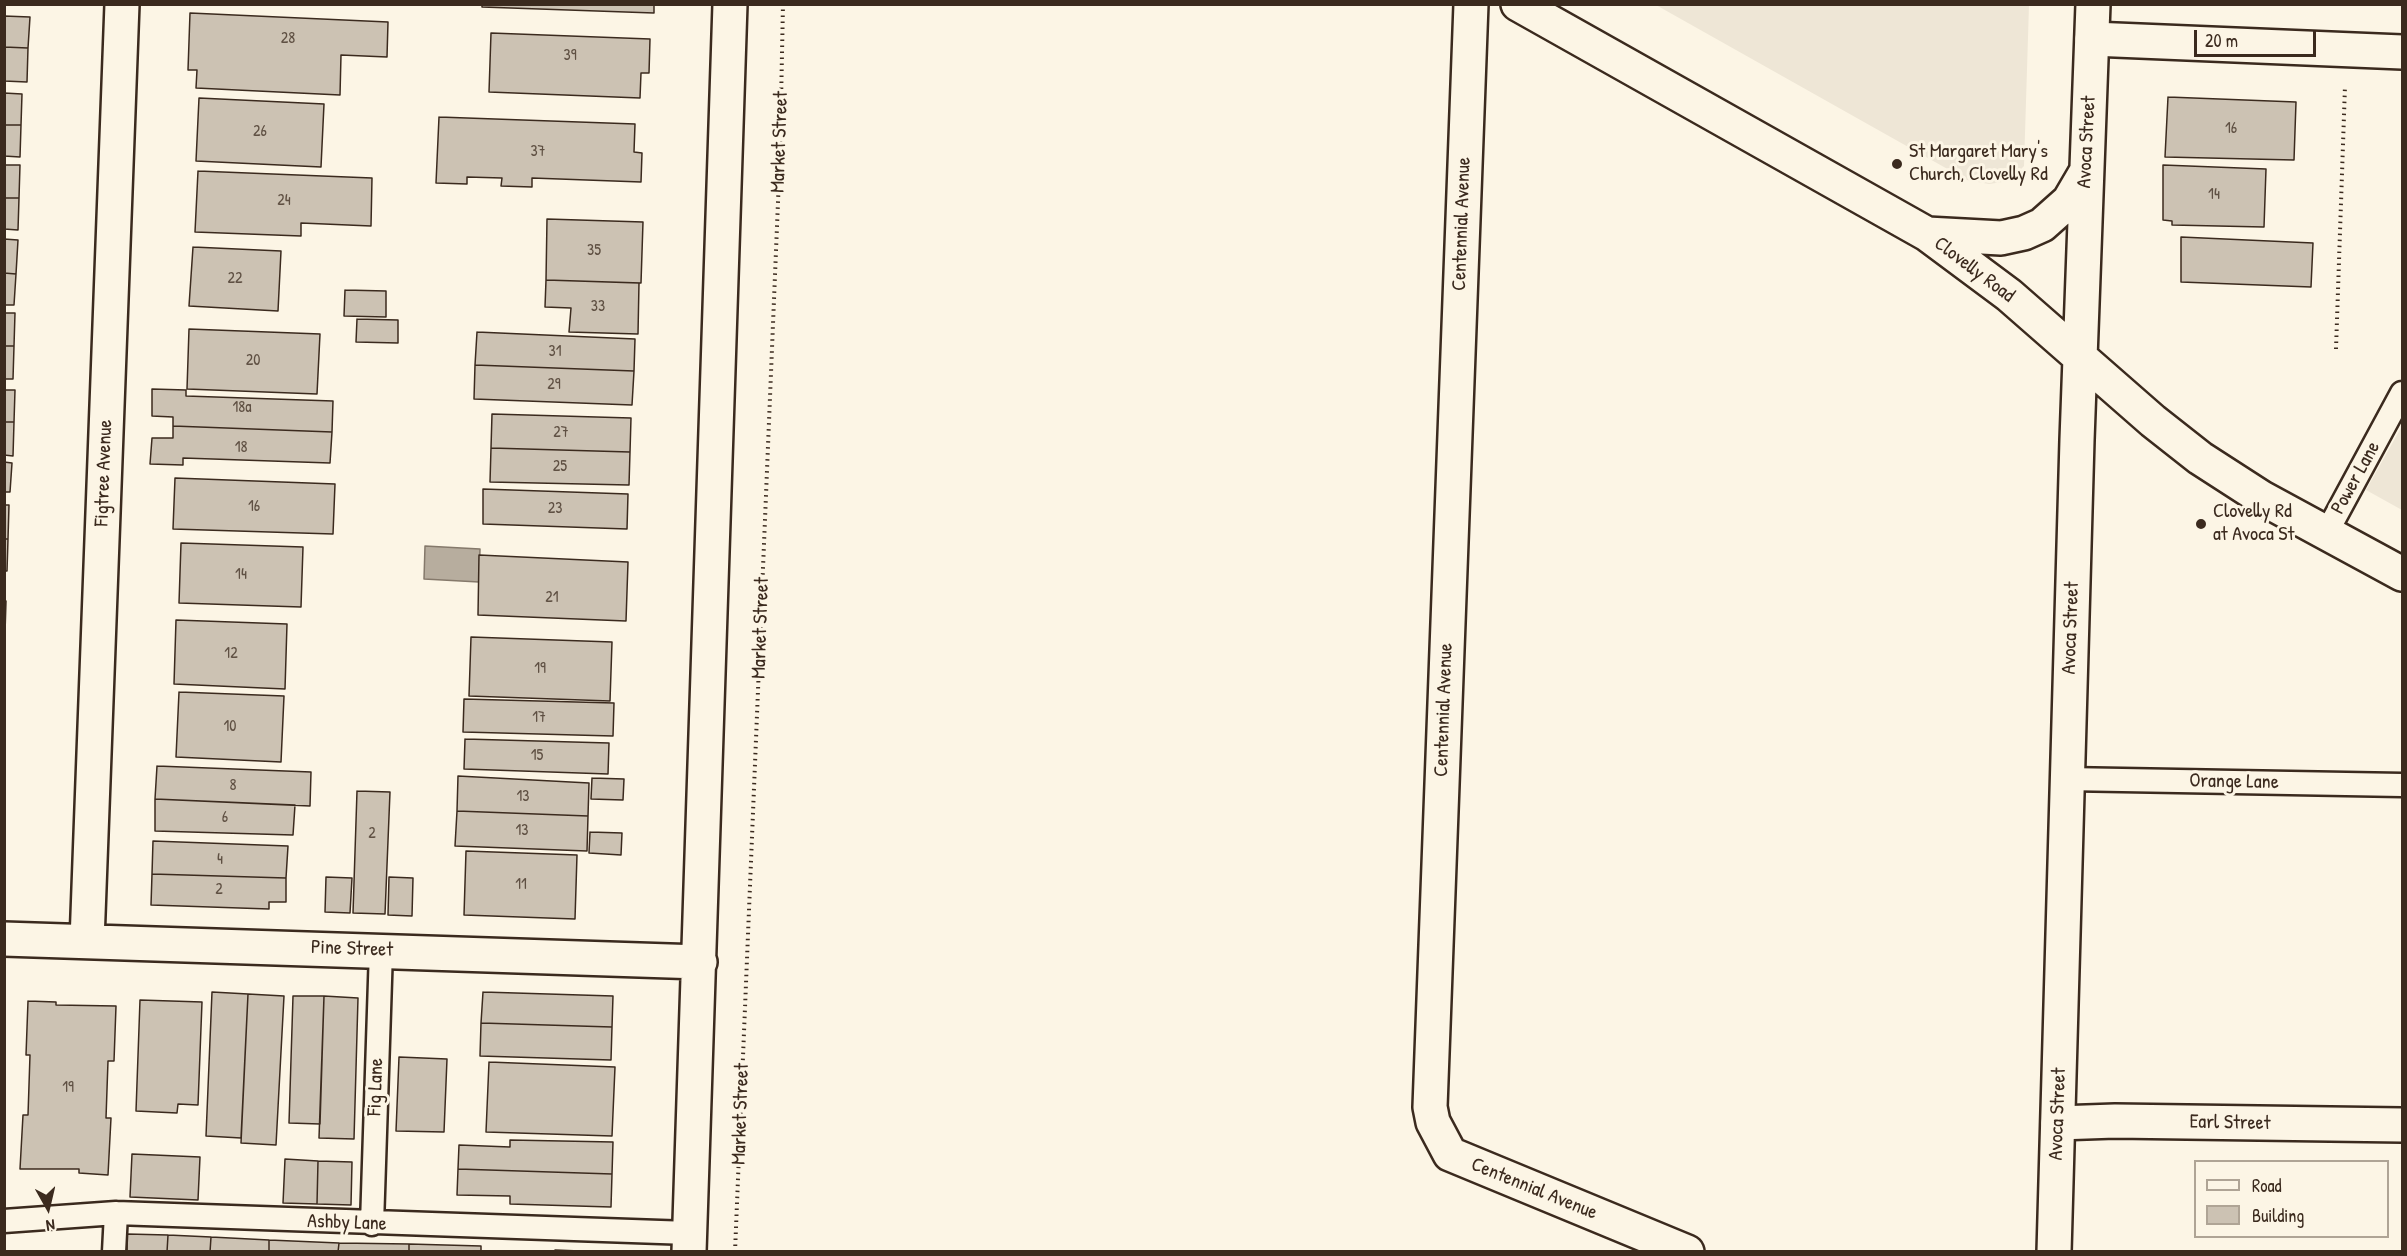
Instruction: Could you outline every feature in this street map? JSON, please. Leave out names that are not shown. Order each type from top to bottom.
[{"type":"street","name":"Figtree Avenue","points":[[87,941],[122,4]]},
{"type":"street","points":[[689,1242],[730,4]]},
{"type":"street","name":"Centennial Avenue","points":[[1471,4],[1430,1107],[1433,1122],[1450,1154],[1687,1251]]},
{"type":"street","name":"Clovelly Road","points":[[1518,4],[1928,234],[2009,295],[2200,458],[2262,498],[2403,574]]},
{"type":"street","name":"Avoca Street","points":[[2054,1251],[2066,779],[2086,172],[2094,4]]},
{"type":"street","points":[[2092,39],[2403,52]]},
{"type":"street","points":[[1928,234],[1980,238],[2024,233],[2042,225],[2069,201],[2086,172]]},
{"type":"street","name":"Pine Street","points":[[4,939],[700,962]]},
{"type":"street","name":"Earl Street","points":[[2058,1124],[2115,1122],[2403,1125]]},
{"type":"lane","name":"Power Lane","points":[[2327,532],[2403,393]]},
{"type":"lane","name":"Orange Lane","points":[[2066,779],[2403,785]]},
{"type":"lane","name":"Fig Lane","points":[[372,1224],[381,950]]},
{"type":"lane","name":"Ashby Lane","points":[[4,1221],[116,1213],[372,1224],[689,1242]]},
{"type":"lane","points":[[114,1251],[116,1213]]},
{"type":"path","name":"Market Street","points":[[735,1251],[780,165],[783,4]]},
{"type":"path","points":[[2336,349],[2346,50]]},
{"type":"shaded area","points":[[1656,5],[2029,5],[2024,166],[2009,181],[1989,184],[1967,180]]},
{"type":"shaded area","points":[[2402,426],[2402,510],[2366,490]]},
{"type":"shaded area","points":[[425,546],[480,549],[479,582],[424,579]]},
{"type":"building","points":[[482,4],[654,4],[654,13],[482,7]]},
{"type":"building","points":[[190,13],[388,22],[387,57],[341,55],[340,95],[196,88],[197,70],[188,70]]},
{"type":"building","points":[[4,16],[30,17],[28,48],[4,47]]},
{"type":"building","points":[[491,33],[650,39],[649,73],[641,73],[640,98],[489,92]]},
{"type":"building","points":[[4,47],[28,48],[27,82],[4,81]]},
{"type":"building","points":[[4,93],[22,94],[21,125],[4,125]]},
{"type":"building","points":[[2168,97],[2296,102],[2294,160],[2165,157]]},
{"type":"building","points":[[199,98],[324,104],[321,167],[196,161]]},
{"type":"building","points":[[439,117],[635,124],[634,152],[642,153],[641,182],[532,178],[532,187],[501,186],[502,178],[467,177],[467,184],[436,183]]},
{"type":"building","points":[[4,125],[21,125],[20,157],[4,156]]},
{"type":"building","points":[[4,165],[20,165],[19,198],[4,198]]},
{"type":"building","points":[[2163,165],[2266,169],[2264,227],[2172,225],[2172,221],[2163,220]]},
{"type":"building","points":[[198,171],[372,178],[371,226],[301,223],[301,236],[195,232]]},
{"type":"building","points":[[4,198],[19,198],[18,230],[4,229]]},
{"type":"building","points":[[547,219],[643,222],[641,283],[546,280]]},
{"type":"building","points":[[2181,237],[2313,243],[2311,287],[2181,282]]},
{"type":"building","points":[[4,239],[18,240],[16,274],[4,273]]},
{"type":"building","points":[[193,247],[281,251],[278,311],[189,306]]},
{"type":"building","points":[[4,273],[16,274],[14,305],[4,305]]},
{"type":"building","points":[[546,280],[639,283],[638,334],[569,332],[571,308],[545,307]]},
{"type":"building","points":[[345,290],[386,291],[386,317],[344,316]]},
{"type":"building","points":[[4,313],[15,313],[14,346],[4,346]]},
{"type":"building","points":[[357,319],[398,320],[398,343],[356,342]]},
{"type":"building","points":[[189,329],[320,334],[317,394],[187,389]]},
{"type":"building","points":[[477,332],[635,339],[634,371],[475,365]]},
{"type":"building","points":[[4,346],[14,346],[13,379],[4,379]]},
{"type":"building","points":[[475,365],[634,371],[632,405],[474,399]]},
{"type":"building","points":[[152,389],[186,390],[186,396],[333,401],[332,432],[173,426],[173,417],[152,416]]},
{"type":"building","points":[[4,390],[15,390],[14,422],[4,422]]},
{"type":"building","points":[[492,414],[631,418],[630,452],[491,448]]},
{"type":"building","points":[[4,422],[14,422],[13,456],[4,455]]},
{"type":"building","points":[[173,426],[332,432],[330,463],[183,458],[183,465],[150,464],[152,438],[173,438]]},
{"type":"building","points":[[491,448],[630,452],[629,485],[490,482]]},
{"type":"building","points":[[4,462],[12,463],[10,492],[4,492]]},
{"type":"building","points":[[175,478],[335,484],[333,534],[173,529]]},
{"type":"building","points":[[483,489],[628,494],[627,529],[483,524]]},
{"type":"building","points":[[4,505],[9,505],[8,539],[4,539]]},
{"type":"building","points":[[4,539],[8,539],[7,571],[4,571]]},
{"type":"building","points":[[181,543],[303,547],[301,607],[179,603]]},
{"type":"building","points":[[479,555],[628,562],[626,621],[478,615]]},
{"type":"building","points":[[4,601],[6,601],[5,633],[4,633]]},
{"type":"building","points":[[176,620],[287,624],[285,689],[174,684]]},
{"type":"building","points":[[471,637],[612,642],[610,701],[469,696]]},
{"type":"building","points":[[179,692],[284,696],[281,762],[176,757]]},
{"type":"building","points":[[464,699],[614,703],[613,736],[463,732]]},
{"type":"building","points":[[465,739],[609,743],[608,774],[464,769]]},
{"type":"building","points":[[157,766],[311,772],[310,806],[155,799]]},
{"type":"building","points":[[458,776],[589,783],[588,816],[457,811]]},
{"type":"building","points":[[592,778],[624,779],[623,800],[591,799]]},
{"type":"building","points":[[357,791],[390,792],[385,914],[353,913]]},
{"type":"building","points":[[155,799],[295,805],[293,835],[155,831]]},
{"type":"building","points":[[457,811],[588,816],[587,851],[455,846]]},
{"type":"building","points":[[590,832],[622,833],[621,855],[589,853]]},
{"type":"building","points":[[153,841],[288,846],[286,878],[152,874]]},
{"type":"building","points":[[466,851],[577,855],[575,919],[464,915]]},
{"type":"building","points":[[152,874],[286,878],[286,902],[269,902],[269,909],[151,905]]},
{"type":"building","points":[[326,877],[352,878],[350,913],[325,912]]},
{"type":"building","points":[[389,877],[413,878],[412,916],[388,915]]},
{"type":"building","points":[[212,992],[248,994],[241,1138],[206,1136]]},
{"type":"building","points":[[483,992],[613,996],[612,1027],[481,1023]]},
{"type":"building","points":[[248,994],[284,996],[276,1145],[241,1143]]},
{"type":"building","points":[[293,996],[324,996],[320,1124],[289,1123]]},
{"type":"building","points":[[324,996],[358,998],[354,1139],[319,1138]]},
{"type":"building","points":[[140,1000],[202,1002],[198,1105],[178,1104],[177,1113],[136,1111]]},
{"type":"building","points":[[28,1001],[56,1002],[56,1005],[116,1006],[114,1061],[108,1061],[106,1118],[111,1118],[108,1175],[79,1173],[79,1169],[20,1169],[23,1115],[28,1115],[30,1055],[26,1055]]},
{"type":"building","points":[[481,1023],[612,1027],[611,1060],[480,1056]]},
{"type":"building","points":[[399,1057],[447,1059],[444,1132],[396,1131]]},
{"type":"building","points":[[489,1062],[615,1067],[612,1136],[486,1132]]},
{"type":"building","points":[[510,1140],[613,1142],[612,1174],[458,1169],[459,1145],[510,1147]]},
{"type":"building","points":[[132,1154],[200,1157],[198,1200],[130,1197]]},
{"type":"building","points":[[285,1159],[318,1161],[317,1204],[283,1203]]},
{"type":"building","points":[[318,1161],[352,1162],[351,1205],[317,1204]]},
{"type":"building","points":[[458,1169],[612,1174],[611,1207],[510,1204],[510,1196],[457,1195]]},
{"type":"building","points":[[127,1234],[168,1235],[167,1252],[127,1252]]},
{"type":"building","points":[[168,1235],[211,1237],[210,1252],[167,1252]]},
{"type":"building","points":[[211,1237],[269,1240],[269,1252],[210,1252]]},
{"type":"building","points":[[269,1240],[339,1243],[338,1252],[269,1252]]},
{"type":"building","points":[[339,1243],[409,1244],[409,1252],[338,1252]]},
{"type":"building","points":[[409,1244],[481,1246],[481,1252],[409,1252]]},
{"type":"building","points":[[555,1250],[605,1252],[555,1252]]},
{"type":"place","name":"St Margaret Mary's Church, Clovelly Rd","points":[[1897,164]]},
{"type":"place","name":"Clovelly Rd at Avoca St","points":[[2201,524]]}]
